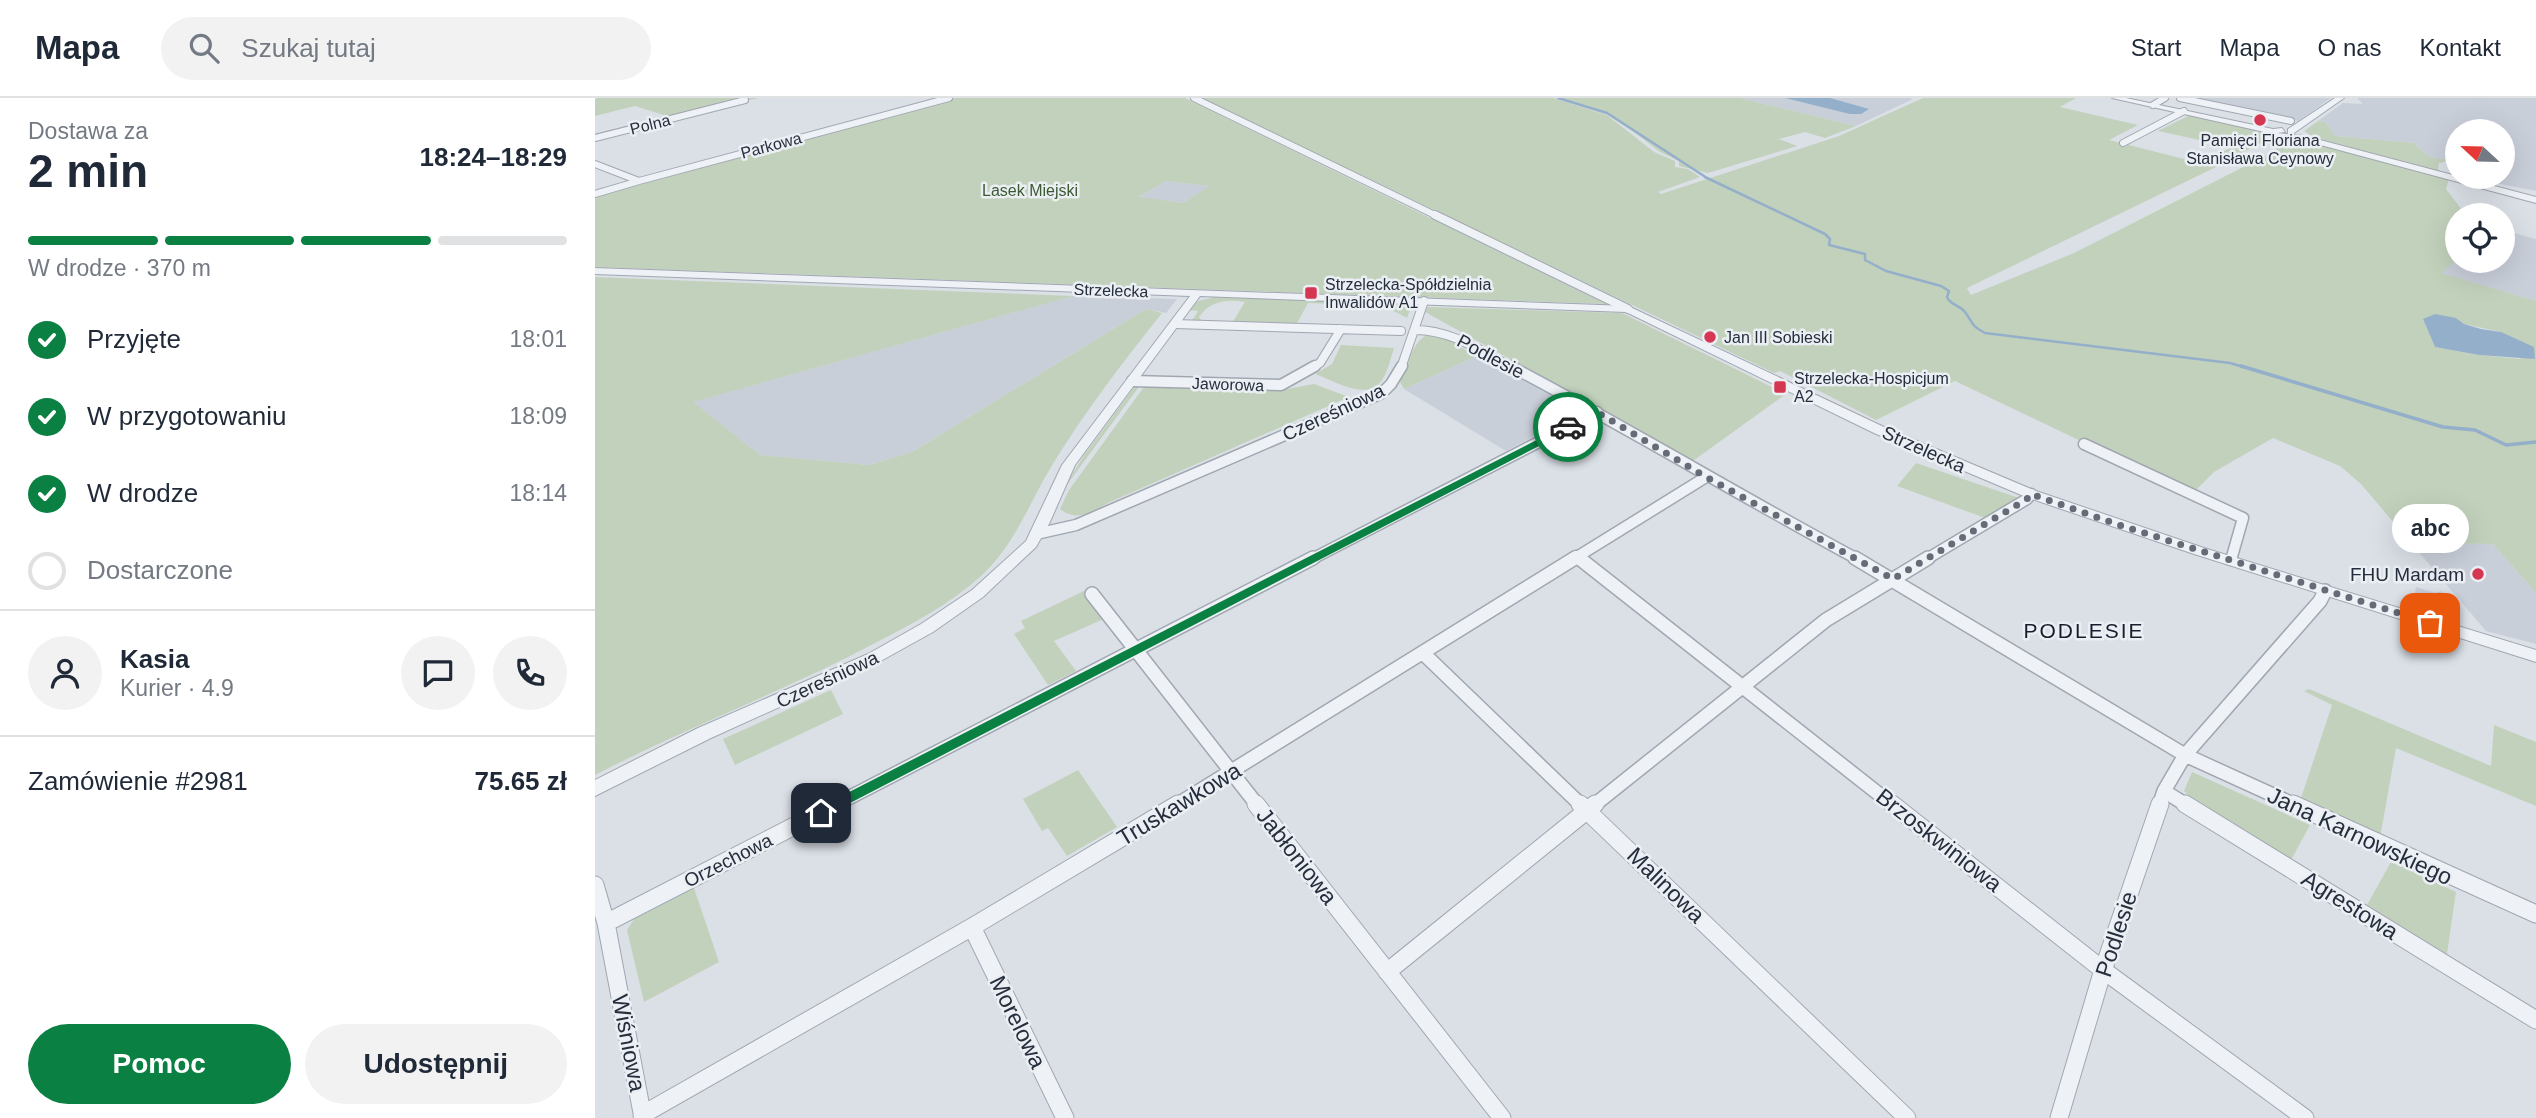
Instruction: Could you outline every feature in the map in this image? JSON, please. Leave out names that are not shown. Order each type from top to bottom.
[{"type":"street","name":"Parkowa","points":[[595,194],[950,98]]},
{"type":"street","name":"Strzelecka","points":[[1194,98],[1879,430],[2031,494],[2231,561],[2536,656]]},
{"type":"street","points":[[2116,98],[2273,131],[2291,131],[2299,133],[2302,138]]},
{"type":"street","points":[[2153,105],[2165,98]]},
{"type":"street","points":[[2180,98],[2291,121]]},
{"type":"street","points":[[2291,131],[2340,98]]},
{"type":"street","name":"Polna","points":[[595,138],[745,100]]},
{"type":"street","points":[[2123,143],[2204,102]]},
{"type":"street","points":[[2273,131],[2273,134],[2282,138],[2302,138],[2536,200]]},
{"type":"street","points":[[595,164],[639,181]]},
{"type":"street","name":"Strzelecka","points":[[595,271],[1627,309]]},
{"type":"street","name":"Czereśniowa","points":[[595,789],[659,756],[913,637],[979,592],[1027,549],[1065,470],[1197,293]]},
{"type":"street","name":"Czereśniowa","points":[[1036,534],[1076,526],[1382,393],[1395,381],[1424,301]]},
{"type":"street","points":[[1175,324],[1401,331]]},
{"type":"street","name":"Jaworowa","points":[[1132,381],[1281,385],[1320,363],[1341,329]]},
{"type":"street","name":"Podlesie","points":[[1415,330],[1436,330],[1451,335],[1597,412],[1706,477],[1893,579],[2185,755]]},
{"type":"street","name":"Orzechowa","points":[[606,923],[1597,412]]},
{"type":"street","points":[[2084,444],[2243,519],[2231,561]]},
{"type":"street","name":"Truskawkowa","points":[[643,1117],[972,927],[1231,772],[1706,477]]},
{"type":"street","points":[[1387,972],[1742,684],[1826,620],[2027,499],[2031,494]]},
{"type":"street","name":"Brzoskwiniowa","points":[[1576,556],[2103,970],[2305,1118]]},
{"type":"street","name":"Podlesie","points":[[2059,1118],[2103,970],[2164,790],[2185,755],[2321,601],[2325,591]]},
{"type":"street","name":"Jabłoniowa","points":[[1092,594],[1502,1118]]},
{"type":"street","name":"Malinowa","points":[[1424,654],[1907,1118]]},
{"type":"street","name":"Jana Karnowskiego","points":[[2185,755],[2536,914]]},
{"type":"street","name":"Agrestowa","points":[[2164,790],[2536,1020]]},
{"type":"street","name":"Wiśniowa","points":[[595,886],[606,923],[643,1117]]},
{"type":"street","name":"Morelowa","points":[[972,927],[1065,1118]]},
{"type":"shaded area","points":[[1740,98],[1909,98],[1913,99],[1856,126]]},
{"type":"shaded area","points":[[2186,98],[2331,98],[2298,121]]},
{"type":"shaded area","points":[[2357,98],[2536,98],[2536,191],[2515,187],[2515,119],[2445,119],[2445,159],[2429,157],[2414,143],[2335,136],[2325,122],[2318,121],[2343,103],[2363,104]]},
{"type":"shaded area","points":[[1166,181],[1210,186],[1183,203],[1138,198]]},
{"type":"shaded area","points":[[2515,233],[2536,239],[2536,301],[2440,273],[2445,269],[2445,273],[2515,273]]},
{"type":"shaded area","points":[[1073,296],[1177,299],[1166,313],[1146,309],[912,452],[869,465],[760,455],[692,402]]},
{"type":"shaded area","points":[[1477,356],[1575,408],[1575,415],[1506,451],[1404,389]]},
{"type":"shaded area","points":[[2411,543],[2493,544],[2536,593],[2536,644],[2486,631]]},
{"type":"shaded area","points":[[2416,587],[2435,593],[2441,591],[2454,607],[2452,620],[2413,608]]},
{"type":"green space","points":[[759,98],[670,117],[635,106],[595,116],[595,99]]},
{"type":"green space","name":"Lasek Miejski","points":[[954,98],[1185,98],[1606,304],[595,267],[595,197]],"holes":[[[1166,181],[1209,186],[1183,203],[1139,197]]]},
{"type":"green space","points":[[1200,98],[1553,98],[1607,115],[1654,152],[1675,161],[1675,167],[1688,169],[1700,177],[1658,192],[1661,194],[1839,136],[1923,98],[2076,98],[2060,107],[2138,125],[2109,140],[2200,163],[2232,147],[2158,131],[2190,115],[2266,131],[2274,136],[1967,288],[1971,295],[2074,253],[2263,157],[2289,141],[2304,140],[2445,178],[2445,189],[2457,203],[2445,203],[2445,270],[2441,273],[2536,301],[2536,593],[2493,544],[2411,543],[2361,484],[2340,466],[2273,438],[2214,472],[2192,494],[1955,381],[1876,420],[1780,371],[1774,373]],"holes":[[[2456,318],[2464,324],[2501,332],[2521,359],[2435,347],[2423,319]]]},
{"type":"green space","points":[[1561,98],[1740,98],[1856,126],[1825,138],[1805,132],[1779,139],[1797,146],[1708,173],[1679,166],[1679,161],[1660,152],[1609,113]]},
{"type":"green space","points":[[2318,121],[2325,122],[2335,136],[2414,143],[2429,157],[2445,159],[2445,162],[2439,163],[2438,171],[2313,137],[2304,131]]},
{"type":"green space","points":[[595,277],[1073,296],[693,402],[760,455],[869,465],[912,452],[1146,309],[1162,313],[1076,427],[1002,552],[968,587],[917,621],[842,660],[595,775]]},
{"type":"green space","points":[[1219,296],[1398,302],[1413,308],[1407,318],[1384,306],[1308,303],[1296,325],[1232,323],[1245,302],[1225,301],[1208,307],[1199,317],[1203,322],[1191,322],[1198,311],[1190,310],[1198,301]]},
{"type":"green space","points":[[1428,307],[1622,313],[1786,394],[1690,463],[1602,410],[1425,312]]},
{"type":"green space","points":[[1428,334],[1437,334],[1477,356],[1404,389],[1400,382],[1411,355],[1422,338]]},
{"type":"green space","points":[[1341,345],[1394,348],[1388,368],[1376,386],[1359,390],[1315,374],[1332,364]]},
{"type":"green space","points":[[1141,384],[1069,482],[1063,489],[1135,386]]},
{"type":"green space","points":[[1146,384],[1277,391],[1314,384],[1349,397],[1091,512],[1073,515],[1060,509],[1069,490]]},
{"type":"green space","points":[[1916,463],[2019,498],[1988,519],[1897,486]]},
{"type":"green space","points":[[1088,589],[1106,618],[1054,641],[1076,671],[1048,685],[1014,634],[1025,628],[1021,621]]},
{"type":"green space","points":[[2309,689],[2491,766],[2494,725],[2536,742],[2536,806],[2396,748],[2380,838],[2300,801],[2332,705],[2304,691]]},
{"type":"green space","points":[[831,690],[843,714],[735,765],[723,739]]},
{"type":"green space","points":[[1078,770],[1117,827],[1067,856],[1048,828],[1042,831],[1023,799]]},
{"type":"green space","points":[[2192,772],[2310,825],[2291,860],[2192,799],[2184,791]]},
{"type":"green space","points":[[2391,862],[2456,892],[2447,954],[2367,905]]},
{"type":"green space","points":[[694,888],[719,962],[644,1002],[627,930],[634,919]]},
{"type":"water","points":[[1785,98],[1830,98],[1869,109],[1861,114],[1850,114]]},
{"type":"water","points":[[2435,314],[2456,318],[2464,324],[2481,329],[2501,332],[2534,347],[2535,359],[2479,355],[2435,347],[2423,319]]},
{"type":"waterway","points":[[1558,98],[1607,113],[1704,176]]},
{"type":"waterway","points":[[1705,177],[1825,234],[1830,239],[1829,245],[1865,254],[1865,260],[1886,271],[1941,286],[1949,291],[1949,300],[1963,310],[1974,326],[1985,333],[2230,363],[2247,368]]},
{"type":"waterway","points":[[2241,366],[2443,427],[2475,430],[2506,445],[2536,442]]},
{"type":"way so far","points":[[1568,427],[1597,412],[1706,477],[1893,579],[2027,499],[2031,494],[2119,525],[2430,623]]},
{"type":"place","name":"Pamięci Floriana Stanisława Ceynowy","points":[[2260,120]]},
{"type":"place","name":"Strzelecka-Spółdzielnia Inwalidów A1","points":[[1311,293]]},
{"type":"place","name":"Jan III Sobieski","points":[[1710,337]]},
{"type":"place","name":"Strzelecka-Hospicjum A2","points":[[1780,387]]},
{"type":"place","name":"FHU Mardam","points":[[2478,574]]},
{"type":"place","name":"abc","points":[[2430,623]]},
{"type":"district","name":"PODLESIE","points":[[2084,631]]},
{"type":"route","points":[[821,813],[1568,427]]}]
